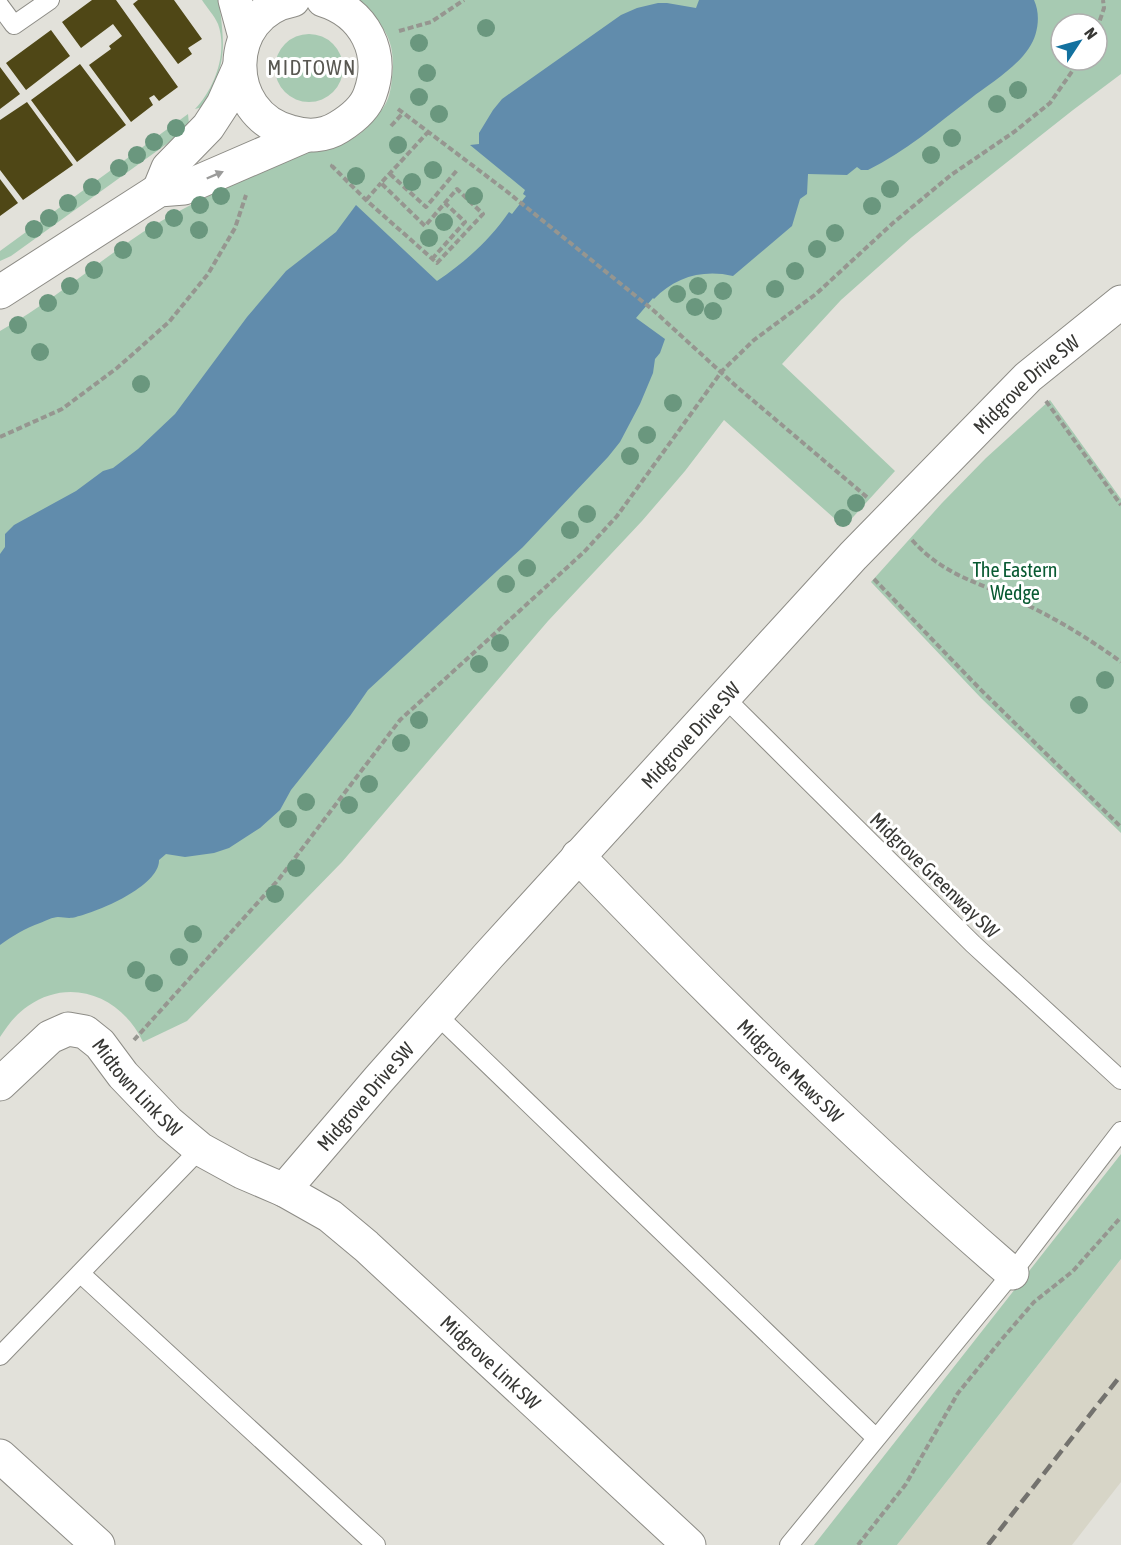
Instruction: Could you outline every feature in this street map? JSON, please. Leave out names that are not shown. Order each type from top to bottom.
[{"type":"street","points":[[236,0],[242,52],[243,90],[256,114],[278,129],[304,136]]},
{"type":"street","points":[[159,190],[168,168],[208,127],[224,104],[242,52],[261,15],[293,0]]},
{"type":"street","points":[[0,292],[159,190],[184,188],[304,136],[331,132],[354,118],[370,96],[376,70],[372,44],[358,21],[337,4],[323,0]]},
{"type":"street","name":"Midgrove Drive SW","points":[[284,1190],[436,1014],[853,556],[1028,377],[1121,302]]},
{"type":"street","name":"Midgrove Mews SW","points":[[578,856],[786,1066],[906,1179],[1012,1273]]},
{"type":"street","name":"Midtown Link SW","points":[[0,1084],[50,1037],[68,1029],[84,1032],[100,1044],[111,1060],[169,1123],[200,1149],[242,1172],[284,1190]]},
{"type":"street","name":"Midgrove Link SW","points":[[284,1190],[330,1216],[366,1246],[689,1545]]},
{"type":"street","points":[[0,1456],[98,1545]]},
{"type":"lane","points":[[0,6],[7,31],[50,0]]},
{"type":"lane","name":"Midgrove Greenway SW","points":[[724,697],[973,944],[1121,1080]]},
{"type":"lane","points":[[436,1014],[876,1438]]},
{"type":"lane","points":[[789,1545],[1012,1273],[1121,1131]]},
{"type":"lane","points":[[0,1356],[200,1149]]},
{"type":"lane","points":[[80,1273],[376,1545]]},
{"type":"path","points":[[392,33],[431,22],[464,0]]},
{"type":"path","points":[[111,1060],[137,1038],[279,879],[400,720],[560,574],[617,516],[722,371],[754,340],[816,294],[951,175],[1007,137],[1050,103],[1072,72]]},
{"type":"path","points":[[390,104],[505,190],[652,310],[872,501]]},
{"type":"path","points":[[387,130],[403,113]]},
{"type":"path","points":[[366,200],[428,132]]},
{"type":"path","points":[[340,162],[332,166],[366,200],[437,263],[483,214],[457,189],[425,226],[381,183]]},
{"type":"path","points":[[390,174],[426,207],[458,169]]},
{"type":"path","points":[[0,437],[62,409],[117,368],[169,322],[208,274],[235,228],[246,194]]},
{"type":"path","points":[[432,259],[465,222],[445,203]]},
{"type":"path","points":[[1028,377],[1121,505]]},
{"type":"path","points":[[908,534],[937,564],[1055,619],[1121,662]]},
{"type":"path","points":[[853,556],[980,689],[1121,827]]},
{"type":"path","points":[[858,1545],[906,1484],[958,1393],[1034,1302],[1073,1271],[1121,1217]]},
{"type":"shaded area","points":[[1121,1259],[1121,1482],[1072,1545],[897,1545]]},
{"type":"green space","points":[[202,0],[219,0],[223,44],[220,66],[211,91],[203,107],[195,109],[214,80],[221,46],[218,24]]},
{"type":"green space","points":[[357,0],[1121,0],[1121,74],[912,237],[841,300],[782,364],[895,471],[844,527],[724,420],[685,471],[642,521],[548,621],[342,862],[187,1021],[143,1042],[134,1026],[109,1003],[78,992],[61,993],[44,997],[28,1006],[12,1020],[0,1037],[0,331],[171,215],[286,158],[348,141],[365,130],[387,101],[391,86],[393,55],[384,30],[363,3],[364,6]]},
{"type":"green space","points":[[309,34],[322,37],[333,44],[340,55],[343,68],[340,81],[333,92],[322,99],[309,102],[296,99],[285,92],[278,81],[275,68],[278,55],[285,44],[296,37]]},
{"type":"green space","points":[[188,114],[189,124],[168,143],[11,256],[0,261],[0,251]]},
{"type":"green space","name":"The Eastern Wedge","points":[[1050,400],[1121,499],[1121,833],[981,698],[871,582],[986,458]]},
{"type":"green space","points":[[1121,1154],[1121,1259],[897,1545],[814,1545]]},
{"type":"water","points":[[699,0],[1034,0],[1038,25],[1032,43],[1017,63],[895,155],[868,170],[861,170],[857,167],[847,175],[808,174],[807,194],[800,199],[792,226],[733,276],[700,274],[680,280],[653,298],[636,318],[665,339],[655,359],[653,373],[640,404],[620,442],[523,547],[368,690],[291,790],[280,810],[260,828],[229,848],[214,853],[185,857],[166,854],[159,860],[157,870],[150,879],[112,904],[73,918],[49,919],[14,935],[0,945],[0,554],[5,547],[5,534],[14,525],[76,491],[138,449],[175,414],[247,317],[286,271],[336,232],[356,205],[437,281],[457,266],[485,241],[509,212],[512,214],[526,196],[523,194],[525,190],[470,145],[479,144],[479,133],[502,99],[621,15],[658,3],[696,8]]},
{"type":"building","points":[[92,0],[116,0],[178,87],[159,101],[154,95],[149,98],[153,105],[131,122],[89,65],[111,49],[109,46],[122,36],[113,24],[81,48],[62,22]]},
{"type":"building","points":[[138,0],[174,0],[202,39],[188,48],[192,54],[178,64],[133,4]]},
{"type":"building","points":[[51,30],[70,56],[26,90],[6,63]]},
{"type":"building","points":[[80,64],[126,125],[77,162],[31,100]]},
{"type":"building","points":[[0,67],[20,94],[0,109]]},
{"type":"building","points":[[27,102],[73,165],[23,200],[0,170],[0,120]]},
{"type":"building","points":[[0,179],[18,203],[0,216]]},
{"type":"railway","points":[[988,1545],[1121,1375]]},
{"type":"district","name":"MIDTOWN","points":[[312,67]]}]
